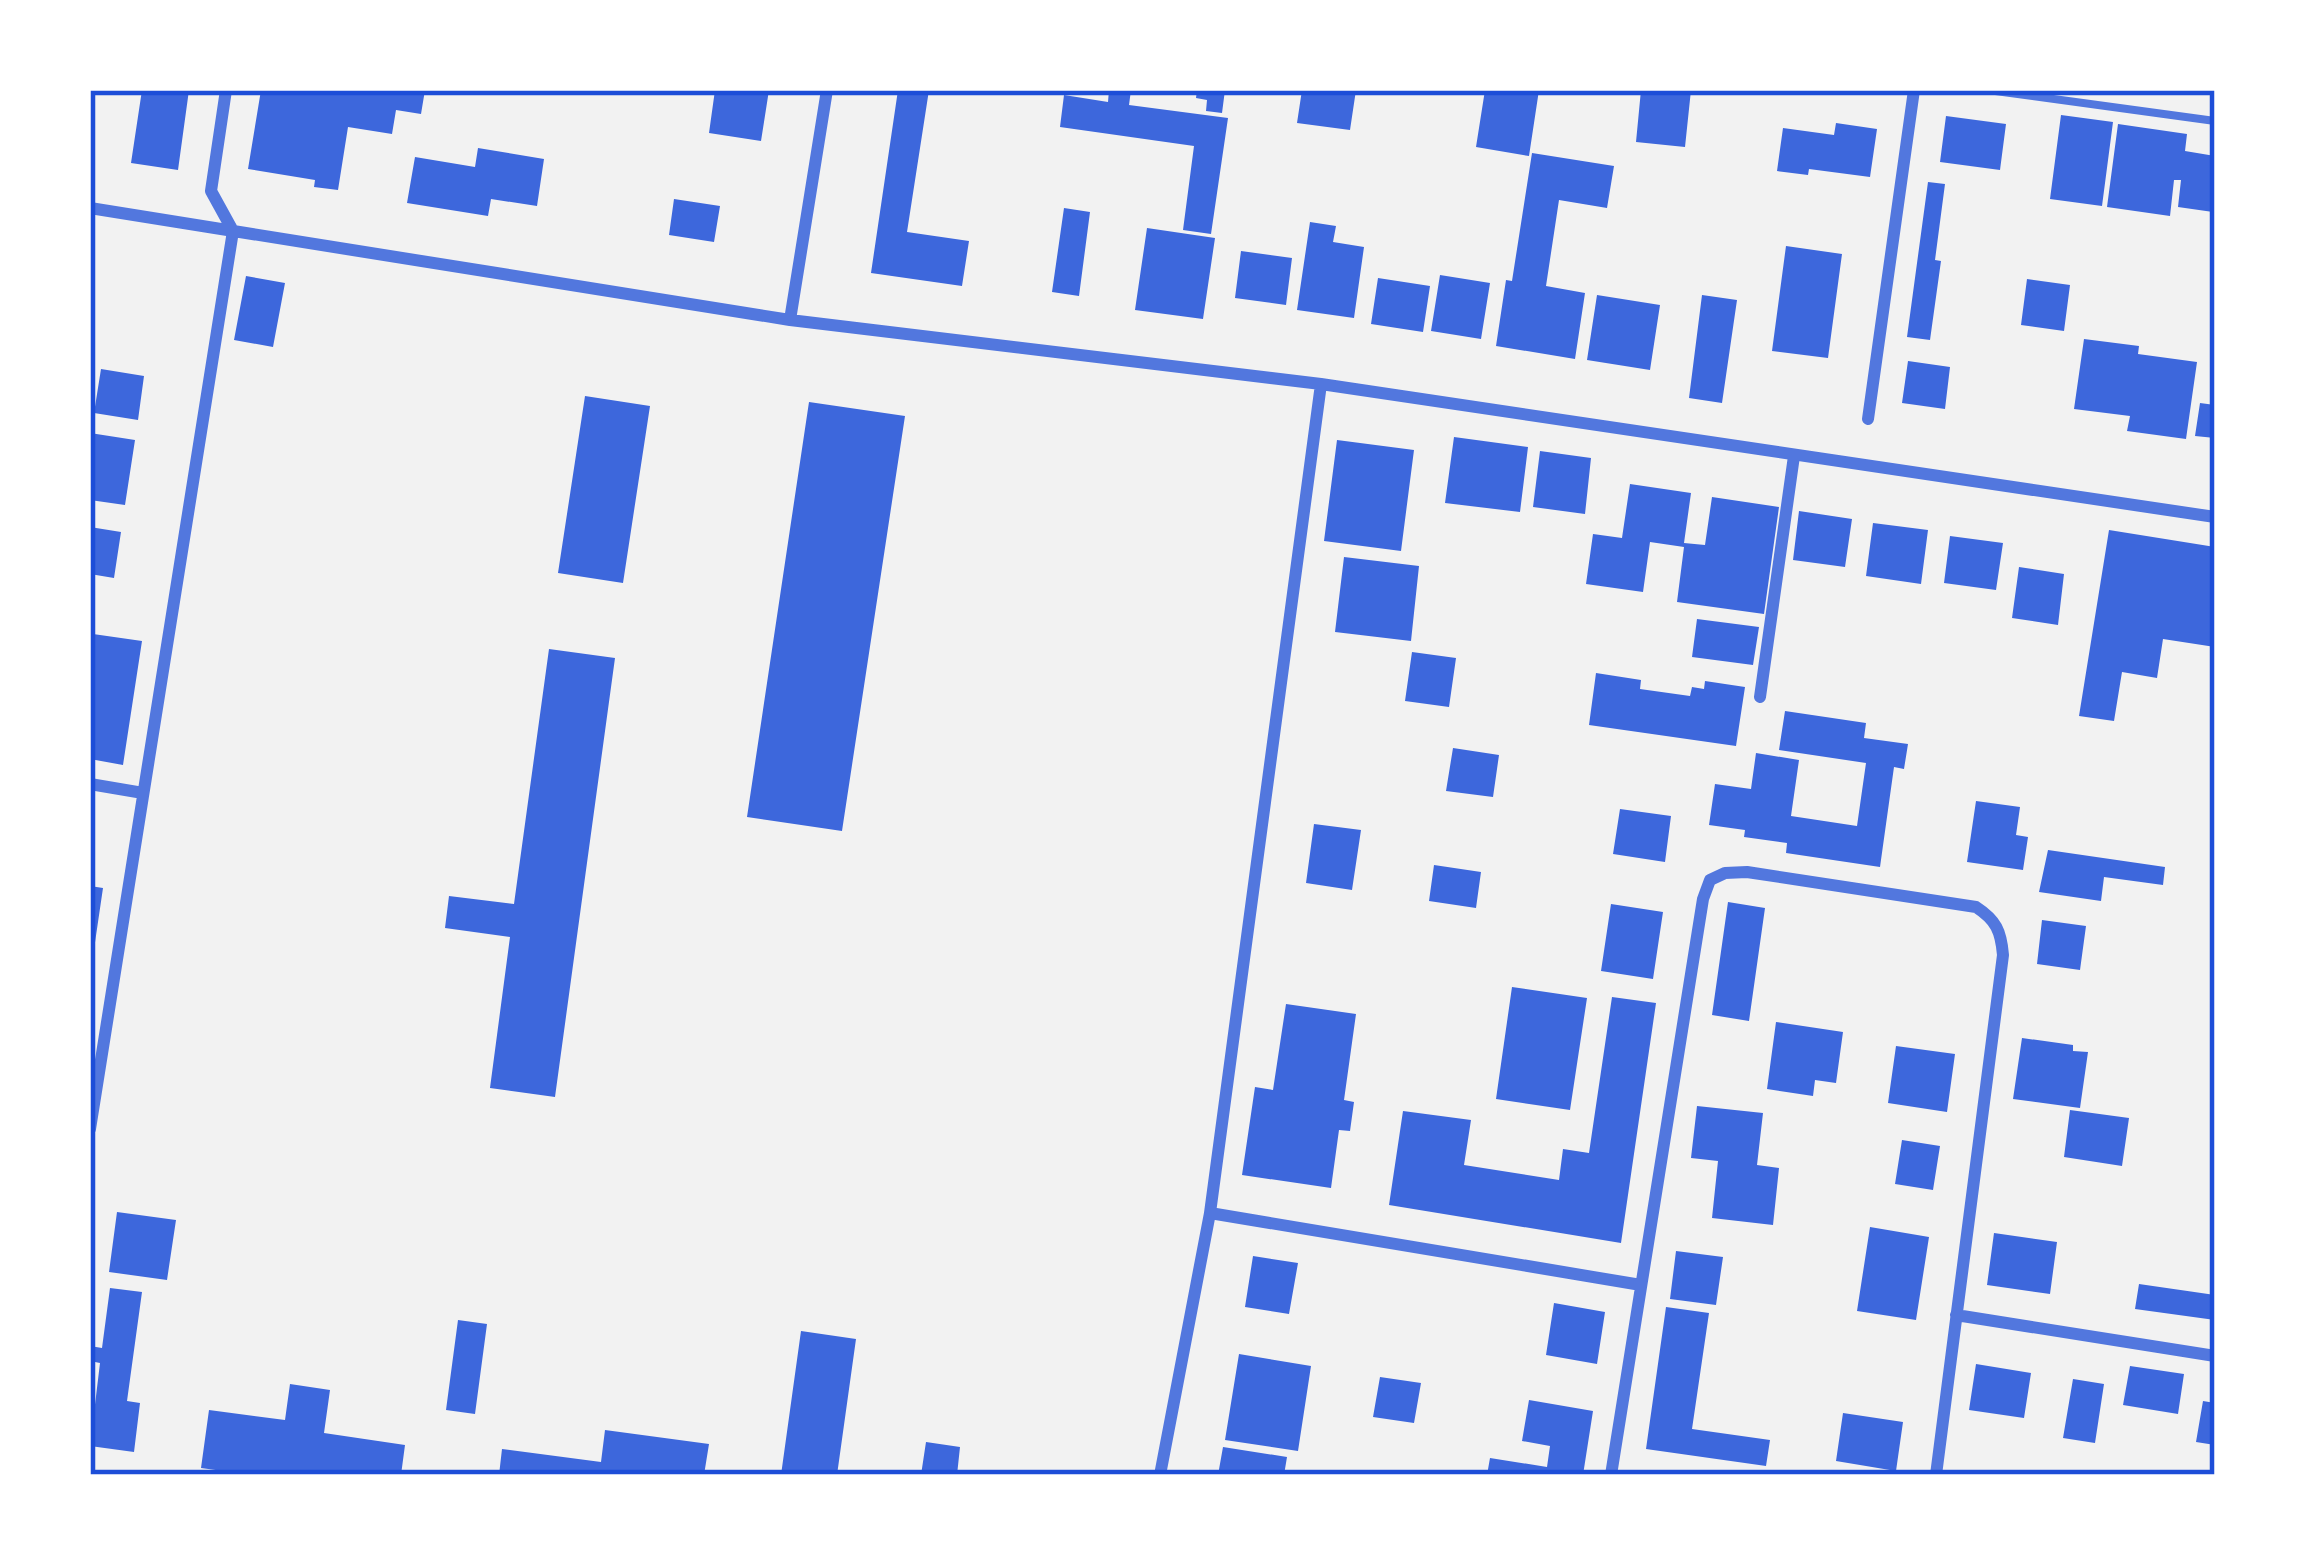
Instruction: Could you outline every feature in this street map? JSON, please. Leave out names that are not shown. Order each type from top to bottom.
[{"type":"street","points":[[90,1129],[233,231],[211,191],[226,90]]},
{"type":"street","points":[[790,320],[827,90]]},
{"type":"street","points":[[1868,419],[1915,90]]},
{"type":"street","points":[[90,208],[790,320],[1321,384],[2215,517]]},
{"type":"street","points":[[1160,1475],[1210,1214],[1321,384]]},
{"type":"street","points":[[1760,697],[1794,456]]},
{"type":"street","points":[[90,784],[143,793]]},
{"type":"street","points":[[1611,1475],[1702,899],[1710,880],[1725,873],[1747,872],[1976,908],[1992,917],[2001,934],[2003,955],[1936,1475]]},
{"type":"street","points":[[1210,1214],[1641,1285]]},
{"type":"street","points":[[1956,1316],[2215,1356]]},
{"type":"lane","points":[[1988,90],[2215,122]]},
{"type":"building","points":[[142,90],[189,90],[178,170],[131,163]]},
{"type":"building","points":[[261,90],[425,90],[421,114],[396,110],[392,134],[348,127],[338,190],[314,187],[315,180],[248,169]]},
{"type":"building","points":[[715,90],[769,90],[761,141],[709,133]]},
{"type":"building","points":[[898,90],[929,90],[907,232],[969,241],[962,286],[871,273]]},
{"type":"building","points":[[1109,90],[1131,90],[1129,105],[1228,118],[1211,234],[1183,230],[1194,146],[1060,127],[1064,95],[1108,102]]},
{"type":"building","points":[[1197,90],[1225,90],[1222,113],[1206,111],[1207,100],[1196,98]]},
{"type":"building","points":[[1302,90],[1356,90],[1350,130],[1297,123]]},
{"type":"building","points":[[1485,90],[1539,90],[1529,156],[1476,147]]},
{"type":"building","points":[[1641,90],[1691,90],[1685,147],[1636,142]]},
{"type":"building","points":[[2061,115],[2113,122],[2102,206],[2050,199]]},
{"type":"building","points":[[1946,116],[2006,124],[2000,170],[1940,162]]},
{"type":"building","points":[[1836,123],[1877,129],[1870,177],[1809,169],[1808,175],[1777,171],[1783,128],[1834,135]]},
{"type":"building","points":[[2118,124],[2187,134],[2185,151],[2215,156],[2213,212],[2178,207],[2181,180],[2174,180],[2170,216],[2107,207]]},
{"type":"building","points":[[478,148],[544,159],[537,206],[491,199],[488,216],[407,203],[415,157],[475,167]]},
{"type":"building","points":[[1532,153],[1614,166],[1607,208],[1559,200],[1546,286],[1585,293],[1575,359],[1496,346],[1506,280],[1512,281]]},
{"type":"building","points":[[1928,182],[1945,184],[1930,340],[1907,337]]},
{"type":"building","points":[[674,199],[720,206],[714,242],[669,235]]},
{"type":"building","points":[[1064,208],[1090,212],[1079,296],[1052,292]]},
{"type":"building","points":[[1310,222],[1336,226],[1333,242],[1364,247],[1354,318],[1297,310]]},
{"type":"building","points":[[1147,228],[1215,238],[1203,319],[1135,310]]},
{"type":"building","points":[[1786,246],[1842,254],[1828,358],[1772,351]]},
{"type":"building","points":[[1241,251],[1292,258],[1286,305],[1235,298]]},
{"type":"building","points":[[1440,275],[1490,283],[1481,339],[1431,331]]},
{"type":"building","points":[[246,276],[285,283],[273,347],[234,340]]},
{"type":"building","points":[[1378,278],[1430,286],[1423,332],[1371,324]]},
{"type":"building","points":[[2027,279],[2070,285],[2064,331],[2021,325]]},
{"type":"building","points":[[1597,295],[1660,305],[1650,370],[1587,360]]},
{"type":"building","points":[[1702,295],[1737,300],[1722,403],[1689,398]]},
{"type":"building","points":[[2084,339],[2139,346],[2138,354],[2197,362],[2186,439],[2127,431],[2130,416],[2074,409]]},
{"type":"building","points":[[1908,361],[1950,367],[1945,409],[1902,403]]},
{"type":"building","points":[[101,369],[144,376],[138,420],[94,413]]},
{"type":"building","points":[[585,396],[650,406],[623,583],[558,573]]},
{"type":"building","points":[[809,402],[905,416],[842,831],[747,817]]},
{"type":"building","points":[[2200,403],[2215,405],[2215,438],[2195,436]]},
{"type":"building","points":[[90,433],[135,440],[125,505],[90,500]]},
{"type":"building","points":[[1454,437],[1528,447],[1520,512],[1445,503]]},
{"type":"building","points":[[1337,440],[1414,450],[1401,551],[1324,541]]},
{"type":"building","points":[[1540,451],[1591,458],[1585,514],[1533,507]]},
{"type":"building","points":[[1630,484],[1691,493],[1684,543],[1705,545],[1712,497],[1779,507],[1764,614],[1677,602],[1684,547],[1650,542],[1643,592],[1586,584],[1593,534],[1622,538]]},
{"type":"building","points":[[1799,511],[1852,519],[1845,567],[1793,560]]},
{"type":"building","points":[[1873,523],[1928,530],[1921,584],[1866,576]]},
{"type":"building","points":[[90,527],[121,532],[114,578],[90,574]]},
{"type":"building","points":[[2109,530],[2215,547],[2215,647],[2163,639],[2157,678],[2122,672],[2114,721],[2079,716]]},
{"type":"building","points":[[1950,536],[2003,543],[1996,590],[1944,583]]},
{"type":"building","points":[[1344,557],[1419,566],[1411,641],[1335,632]]},
{"type":"building","points":[[2019,567],[2064,574],[2058,625],[2012,618]]},
{"type":"building","points":[[1697,619],[1759,627],[1753,665],[1692,657]]},
{"type":"building","points":[[93,634],[142,641],[123,765],[90,759]]},
{"type":"building","points":[[549,649],[615,658],[555,1097],[490,1088],[510,937],[445,928],[449,896],[514,904]]},
{"type":"building","points":[[1412,652],[1456,658],[1449,707],[1405,701]]},
{"type":"building","points":[[1596,673],[1641,680],[1640,689],[1690,696],[1692,687],[1704,689],[1705,681],[1745,687],[1736,746],[1589,725]]},
{"type":"building","points":[[1785,711],[1866,723],[1864,738],[1908,744],[1904,769],[1894,767],[1880,867],[1786,853],[1787,843],[1744,837],[1745,830],[1709,825],[1715,784],[1751,789],[1756,753],[1799,760],[1791,816],[1857,826],[1866,763],[1779,750]]},
{"type":"building","points":[[1453,748],[1499,755],[1493,797],[1446,791]]},
{"type":"building","points":[[1976,801],[2020,807],[2016,835],[2028,837],[2023,870],[1967,862]]},
{"type":"building","points":[[1620,809],[1671,816],[1665,862],[1613,854]]},
{"type":"building","points":[[1314,824],[1361,830],[1352,890],[1306,883]]},
{"type":"building","points":[[2048,850],[2165,867],[2163,885],[2104,877],[2101,901],[2039,892]]},
{"type":"building","points":[[1434,865],[1481,872],[1476,908],[1429,901]]},
{"type":"building","points":[[90,886],[103,888],[93,956],[90,956]]},
{"type":"building","points":[[1728,902],[1765,908],[1749,1021],[1712,1015]]},
{"type":"building","points":[[1611,904],[1663,912],[1653,979],[1601,971]]},
{"type":"building","points":[[2042,920],[2086,926],[2080,970],[2037,964]]},
{"type":"building","points":[[1512,987],[1587,998],[1570,1110],[1496,1099]]},
{"type":"building","points":[[1612,997],[1656,1003],[1621,1243],[1389,1205],[1403,1111],[1471,1120],[1464,1165],[1559,1180],[1563,1149],[1589,1153]]},
{"type":"building","points":[[1286,1004],[1356,1014],[1344,1100],[1354,1102],[1350,1131],[1339,1130],[1331,1188],[1242,1175],[1255,1087],[1273,1090]]},
{"type":"building","points":[[1776,1022],[1843,1032],[1836,1083],[1815,1080],[1813,1096],[1767,1089]]},
{"type":"building","points":[[2022,1038],[2073,1045],[2073,1051],[2088,1052],[2080,1108],[2013,1099]]},
{"type":"building","points":[[1896,1046],[1955,1054],[1947,1112],[1888,1103]]},
{"type":"building","points":[[1697,1106],[1763,1113],[1757,1165],[1779,1168],[1773,1225],[1712,1218],[1718,1161],[1691,1158]]},
{"type":"building","points":[[2070,1110],[2129,1118],[2122,1166],[2064,1157]]},
{"type":"building","points":[[1902,1140],[1940,1146],[1933,1190],[1895,1184]]},
{"type":"building","points":[[117,1212],[176,1220],[167,1280],[109,1272]]},
{"type":"building","points":[[1870,1227],[1929,1237],[1916,1320],[1857,1311]]},
{"type":"building","points":[[1994,1233],[2057,1242],[2050,1294],[1987,1285]]},
{"type":"building","points":[[1676,1251],[1723,1257],[1716,1305],[1670,1299]]},
{"type":"building","points":[[1253,1256],[1298,1263],[1289,1314],[1245,1307]]},
{"type":"building","points":[[2139,1284],[2215,1295],[2215,1320],[2135,1309]]},
{"type":"building","points":[[110,1288],[142,1292],[127,1401],[140,1403],[134,1452],[90,1446],[100,1363],[90,1361],[90,1346],[102,1348]]},
{"type":"building","points":[[1554,1303],[1605,1312],[1597,1364],[1546,1355]]},
{"type":"building","points":[[1666,1307],[1709,1313],[1692,1429],[1770,1440],[1766,1466],[1646,1449]]},
{"type":"building","points":[[458,1320],[487,1324],[475,1414],[446,1410]]},
{"type":"building","points":[[801,1331],[856,1339],[837,1475],[781,1475]]},
{"type":"building","points":[[1239,1354],[1311,1366],[1298,1451],[1225,1440]]},
{"type":"building","points":[[1976,1364],[2031,1373],[2024,1418],[1969,1410]]},
{"type":"building","points":[[2130,1366],[2184,1374],[2178,1414],[2123,1405]]},
{"type":"building","points":[[1380,1377],[1421,1383],[1414,1423],[1373,1417]]},
{"type":"building","points":[[2073,1379],[2104,1384],[2095,1443],[2063,1438]]},
{"type":"building","points":[[290,1384],[330,1390],[324,1433],[405,1445],[401,1475],[252,1475],[201,1468],[209,1410],[285,1420]]},
{"type":"building","points":[[1529,1400],[1593,1411],[1583,1475],[1487,1475],[1490,1458],[1547,1467],[1550,1446],[1522,1441]]},
{"type":"building","points":[[2203,1401],[2215,1403],[2215,1445],[2196,1442]]},
{"type":"building","points":[[1843,1413],[1903,1422],[1896,1471],[1836,1461]]},
{"type":"building","points":[[605,1430],[709,1444],[704,1475],[499,1475],[502,1449],[601,1462]]},
{"type":"building","points":[[926,1442],[960,1447],[957,1475],[921,1475]]},
{"type":"building","points":[[1223,1447],[1287,1457],[1284,1475],[1218,1475]]}]
